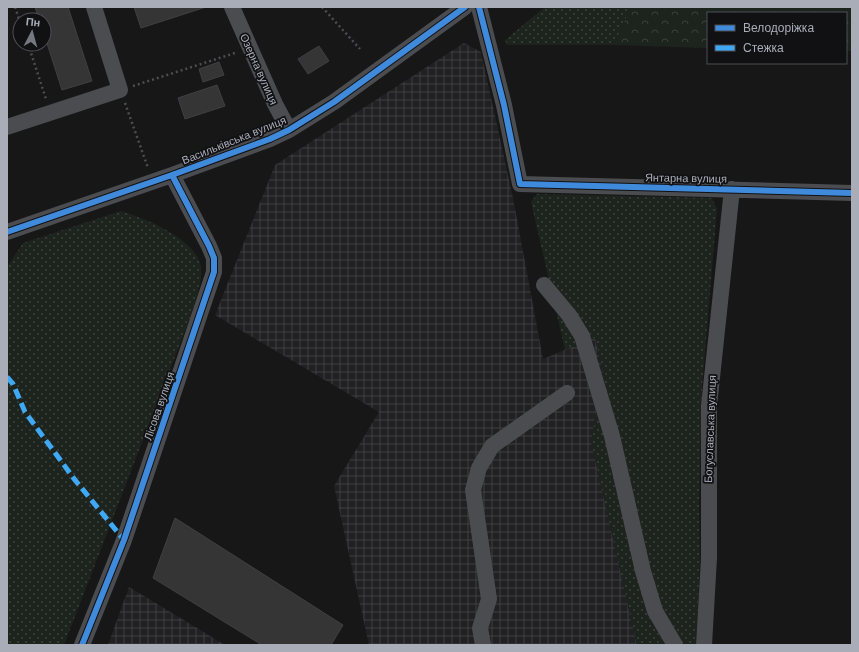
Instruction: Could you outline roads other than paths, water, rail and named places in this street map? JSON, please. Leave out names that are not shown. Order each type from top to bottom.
[{"type":"street","points":[[7,127],[120,90],[94,7]]},
{"type":"street","name":"Озерна вулиця","points":[[232,7],[275,104],[289,130]]},
{"type":"street","name":"Васильківська вулиця","points":[[7,232],[172,175],[270,139],[289,130],[334,102],[465,7]]},
{"type":"street","name":"Янтарна вулиця","points":[[479,7],[504,105],[520,184],[852,193]]},
{"type":"street","name":"Лісова вулиця","points":[[82,645],[124,540],[214,272],[214,258],[209,246],[172,175]]},
{"type":"street","name":"Богуславська вулиця","points":[[704,645],[709,558],[709,406],[732,189]]},
{"type":"street","points":[[544,285],[569,315],[582,336],[612,436],[645,578],[655,611],[675,645]]},
{"type":"street","points":[[483,645],[480,628],[489,600],[473,490],[479,468],[492,446],[567,393]]}]
